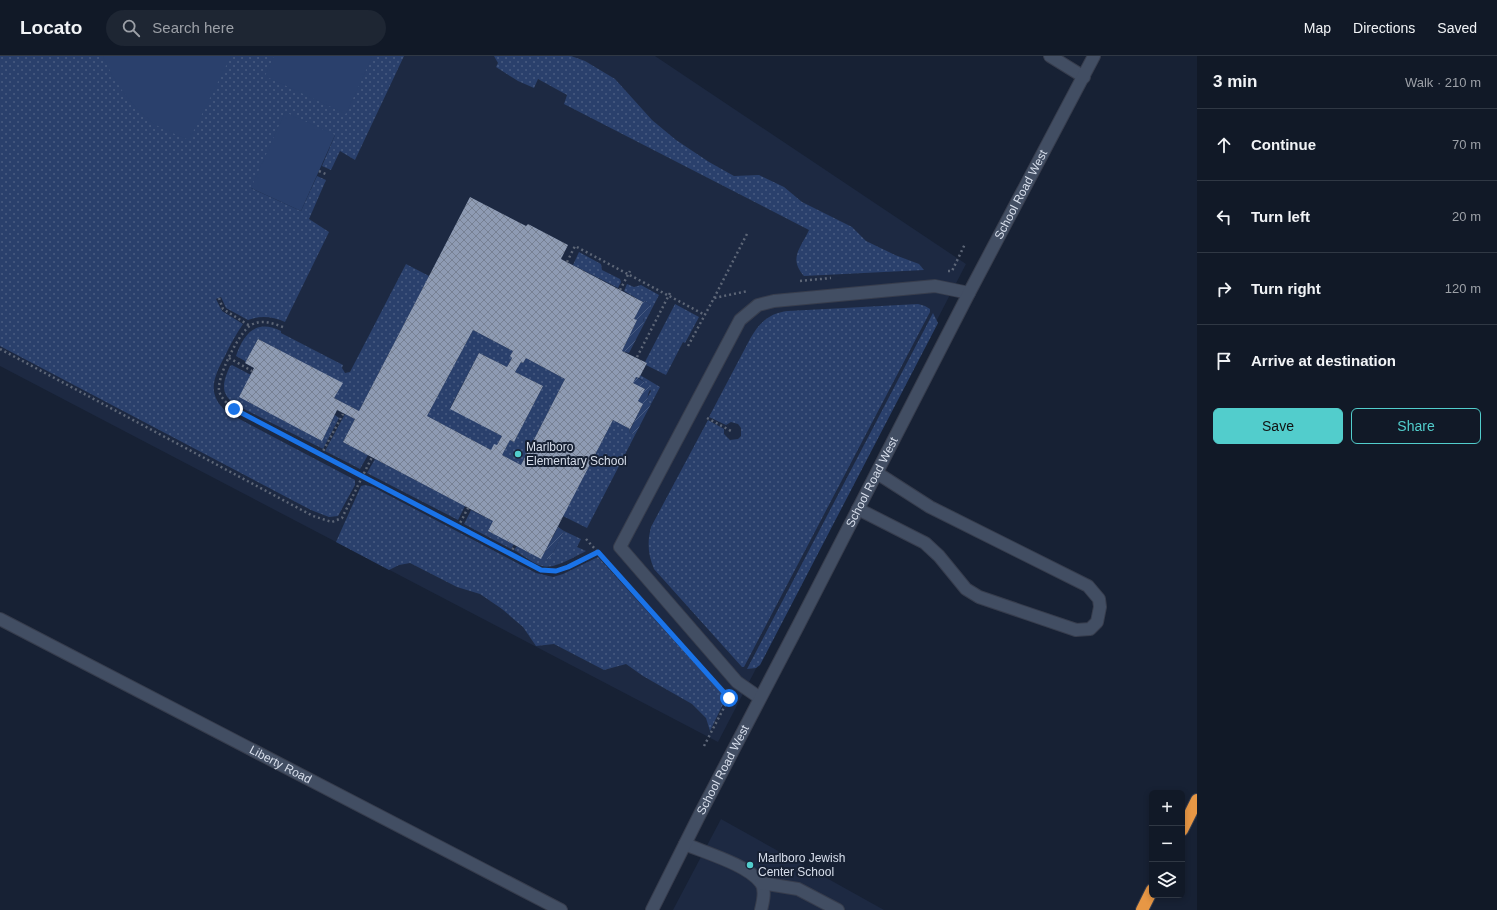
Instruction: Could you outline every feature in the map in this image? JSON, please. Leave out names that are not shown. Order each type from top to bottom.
[{"type":"highway","points":[[1184,826],[1197,800]]},
{"type":"highway","points":[[1142,910],[1149,896]]},
{"type":"street","points":[[1050,56],[1084,77]]},
{"type":"street","name":"School Road West","points":[[652,910],[701,812],[969,293],[1094,56]]},
{"type":"street","points":[[760,698],[737,682],[620,547],[740,320],[758,305],[774,301],[935,286],[969,293]]},
{"type":"street","points":[[858,509],[925,543],[939,556],[966,589],[978,597],[1076,630],[1090,629],[1098,622],[1100,607],[1099,599],[1088,586],[930,507],[876,473]]},
{"type":"street","name":"Liberty Road","points":[[0,619],[561,910]]},
{"type":"street","points":[[685,844],[746,869],[762,883],[798,889],[838,910]]},
{"type":"street","points":[[761,910],[764,898],[762,883]]},
{"type":"path","points":[[319,171],[328,175]]},
{"type":"path","points":[[714,298],[748,232]]},
{"type":"path","points":[[566,262],[575,246],[629,273],[668,296],[705,315]]},
{"type":"path","points":[[620,290],[629,273]]},
{"type":"path","points":[[637,357],[670,293]]},
{"type":"path","points":[[219,298],[223,309],[250,326]]},
{"type":"path","points":[[283,327],[269,322],[258,323],[245,330],[240,338],[220,377],[219,391],[225,402],[234,409],[541,570],[556,571],[568,567],[598,552]]},
{"type":"path","points":[[0,349],[313,516],[332,522],[342,518],[372,457]]},
{"type":"path","points":[[229,358],[252,371]]},
{"type":"path","points":[[692,410],[733,432]]},
{"type":"path","points":[[321,455],[344,414]]},
{"type":"path","points":[[458,527],[468,508]]},
{"type":"path","points":[[586,539],[677,640]]},
{"type":"path","points":[[510,554],[516,545]]},
{"type":"path","points":[[704,746],[729,698],[724,692]]},
{"type":"shaded area","name":"Marlboro Elementary School","points":[[0,56],[655,56],[966,264],[718,742],[0,366]]},
{"type":"shaded area","points":[[0,56],[404,56],[355,160],[340,151],[331,170],[322,166],[335,135],[251,188],[301,211],[317,176],[326,180],[309,219],[329,232],[285,322],[267,317],[248,320],[226,308],[221,297],[216,299],[222,311],[243,324],[217,372],[214,393],[217,400],[228,413],[355,480],[355,485],[338,516],[329,517],[311,510],[0,346]]},
{"type":"shaded area","points":[[103,56],[231,56],[189,140],[153,123],[135,107],[120,87]]},
{"type":"shaded area","points":[[274,56],[372,57],[346,114],[265,76]]},
{"type":"shaded area","points":[[494,56],[571,56],[585,61],[615,79],[652,120],[676,140],[709,162],[734,176],[759,175],[784,187],[802,202],[852,227],[866,241],[895,255],[919,264],[924,270],[804,276],[799,270],[796,258],[809,230],[564,104],[567,95],[538,79],[534,88],[518,81],[496,67],[498,63]]},
{"type":"shaded area","points":[[285,112],[335,135],[301,211],[251,188]]},
{"type":"shaded area","points":[[579,252],[601,264],[602,270],[620,279],[621,282],[618,288],[573,265]]},
{"type":"shaded area","points":[[406,264],[429,276],[359,411],[334,398],[342,383],[258,339],[245,363],[245,361],[236,356],[243,341],[252,330],[265,327],[281,331],[281,333],[343,365],[342,368],[345,373],[350,372]]},
{"type":"shaded area","points":[[627,284],[634,287],[641,285],[659,295],[644,324],[644,315],[650,305],[624,291]]},
{"type":"shaded area","points":[[645,301],[650,305],[643,320],[644,324],[629,353],[622,351],[637,320],[634,319]]},
{"type":"shaded area","points":[[675,304],[699,317],[685,343],[683,342],[666,375],[646,365],[647,363],[645,362]]},
{"type":"shaded area","points":[[918,304],[930,309],[930,312],[744,667],[742,667],[654,569],[650,558],[649,548],[651,527],[708,420],[724,429],[724,434],[730,440],[738,439],[741,436],[741,428],[738,424],[731,422],[726,425],[709,417],[750,339],[757,328],[765,320],[775,314],[788,311]]},
{"type":"shaded area","points":[[933,313],[938,323],[760,665],[756,668],[747,669]]},
{"type":"shaded area","points":[[473,330],[513,351],[510,356],[512,358],[507,367],[479,353],[450,408],[502,436],[497,445],[491,450],[427,416]]},
{"type":"shaded area","points":[[526,358],[565,379],[521,465],[502,455],[510,440],[514,442],[543,386],[515,372],[521,362],[523,363]]},
{"type":"shaded area","points":[[232,365],[251,375],[239,397],[322,440],[335,415],[339,418],[323,449],[236,405],[231,401],[225,392],[224,382],[230,366]]},
{"type":"shaded area","points":[[640,375],[660,387],[651,404],[648,402],[647,398],[651,391],[639,378]]},
{"type":"shaded area","points":[[636,377],[644,381],[650,387],[648,402],[651,404],[635,435],[629,432],[643,404],[638,401],[645,389],[633,383]]},
{"type":"shaded area","points":[[345,414],[355,419],[343,442],[368,455],[360,469],[325,451]]},
{"type":"shaded area","points":[[613,420],[630,429],[629,432],[635,435],[587,528],[563,516]]},
{"type":"shaded area","points":[[375,459],[465,506],[458,520],[367,473]]},
{"type":"shaded area","points":[[365,485],[373,487],[536,573],[553,577],[563,574],[598,557],[726,698],[710,731],[706,718],[692,704],[643,676],[626,664],[604,670],[554,644],[536,646],[523,627],[502,609],[480,594],[457,587],[410,563],[399,565],[389,570],[336,542],[361,486]]},
{"type":"shaded area","points":[[471,510],[493,521],[514,544],[511,549],[464,524]]},
{"type":"shaded area","points":[[558,527],[564,531],[553,553],[548,559],[541,559]]},
{"type":"shaded area","points":[[564,531],[581,539],[577,547],[586,551],[564,562],[547,567],[535,563],[514,550],[517,546],[553,553]]},
{"type":"shaded area","name":"Marlboro Jewish Center School","points":[[721,819],[884,910],[673,910]]},
{"type":"building","points":[[470,197],[526,226],[528,224],[568,245],[561,259],[643,302],[634,319],[637,320],[622,351],[647,363],[639,378],[636,377],[633,383],[645,389],[638,401],[643,404],[630,429],[613,420],[541,559],[488,531],[493,521],[343,442],[355,419],[337,410],[322,441],[239,397],[254,368],[245,363],[258,339],[343,383],[334,398],[359,411]],"holes":[[[473,330],[513,351],[510,356],[512,358],[507,367],[479,353],[450,409],[502,436],[497,445],[494,444],[491,450],[427,416]],[[526,358],[565,379],[521,465],[502,455],[510,440],[514,442],[543,386],[515,372],[521,362],[523,363]]]},
{"type":"place","name":"Marlboro Elementary School","points":[[518,454]]},
{"type":"place","name":"Marlboro Jewish Center School","points":[[750,865]]},
{"type":"route","points":[[234,409],[541,570],[556,571],[568,567],[598,552],[729,698]]}]
